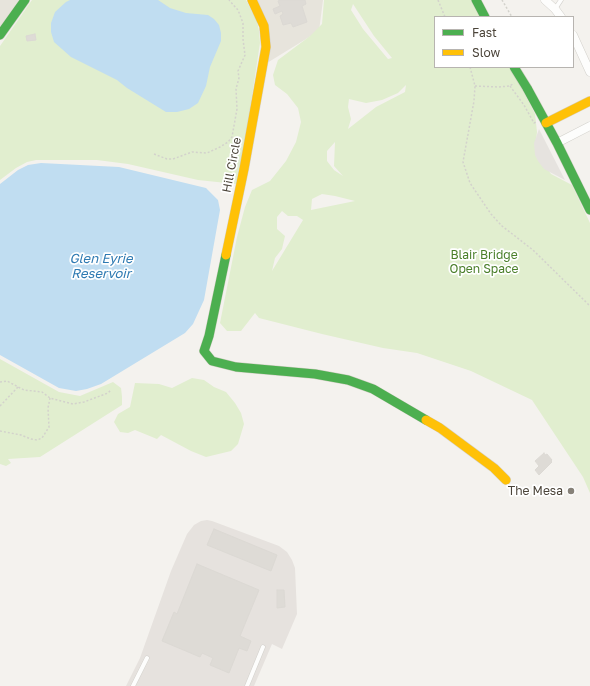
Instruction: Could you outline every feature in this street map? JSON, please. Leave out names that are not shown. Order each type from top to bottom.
[{"type":"street","points":[[0,35],[25,0]]},
{"type":"street","name":"Hill Circle","points":[[252,0],[264,26],[266,47],[244,169],[209,336],[204,350],[212,361],[236,366],[315,374],[348,380],[373,390],[440,428],[494,468],[506,480]]},
{"type":"street","points":[[476,0],[484,16]]},
{"type":"street","points":[[545,0],[560,16]]},
{"type":"street","points":[[574,38],[590,72]]},
{"type":"street","points":[[515,68],[557,142],[590,210]]},
{"type":"street","points":[[545,121],[590,101]]},
{"type":"street","points":[[557,142],[590,126]]},
{"type":"lane","points":[[555,9],[561,0]]},
{"type":"lane","points":[[247,686],[263,647]]},
{"type":"lane","points":[[133,686],[146,658]]},
{"type":"path","points":[[154,154],[167,159],[173,159],[192,152],[207,153],[228,142],[232,137],[237,109],[236,89],[239,78],[238,71],[245,55],[243,23],[238,10],[229,0]]},
{"type":"path","points":[[438,0],[445,16]]},
{"type":"path","points":[[502,0],[511,16]]},
{"type":"path","points":[[470,68],[475,86],[463,162],[464,169],[470,183],[491,214],[502,226],[533,250],[590,306]]},
{"type":"path","points":[[475,86],[510,86],[524,105],[534,123],[545,121]]},
{"type":"path","points":[[0,382],[7,381],[24,390],[42,392],[50,398],[73,404],[84,402],[108,393],[111,390]]},
{"type":"path","points":[[0,406],[18,387]]},
{"type":"path","points":[[0,431],[37,440],[42,438],[48,427],[48,408],[50,398]]},
{"type":"shaded area","points":[[0,0],[19,0],[0,27]]},
{"type":"shaded area","points":[[257,0],[323,0],[319,31],[267,63]]},
{"type":"shaded area","points":[[539,129],[565,180],[544,169],[538,161],[535,155],[534,143]]},
{"type":"shaded area","points":[[207,520],[279,546],[287,552],[292,560],[295,568],[297,614],[282,649],[272,644],[254,686],[126,686],[140,658],[171,571],[187,534],[194,525],[201,521]]},
{"type":"green space","points":[[32,0],[246,0],[257,21],[260,43],[242,162],[236,184],[198,180],[128,164],[97,160],[36,160],[27,162],[16,168],[0,180],[0,46]]},
{"type":"green space","name":"Blair Bridge Open Space","points":[[324,0],[471,0],[480,16],[434,16],[434,68],[512,68],[535,114],[537,132],[535,150],[551,174],[572,185],[590,223],[590,493],[583,477],[532,400],[471,371],[417,353],[383,348],[259,318],[255,313],[241,331],[227,331],[220,323],[237,237],[245,207],[252,190],[270,181],[286,161],[296,142],[301,122],[298,108],[287,94],[275,85],[273,75],[278,60],[310,36],[322,24]],"holes":[[[353,4],[374,36],[392,58],[388,59],[363,29],[351,10]],[[406,85],[405,92],[376,107],[348,129],[351,119],[348,107],[349,99],[366,103],[382,100],[398,93]],[[335,142],[334,166],[343,176],[334,170],[327,161],[327,151]],[[322,194],[355,201],[311,210],[312,199]],[[282,211],[288,216],[297,216],[303,220],[272,271],[275,258],[282,249],[285,236],[277,229],[277,217]]]},
{"type":"green space","points":[[0,359],[59,392],[80,396],[113,382],[121,388],[122,405],[40,457],[8,459],[11,463],[6,466],[0,464]]},
{"type":"green space","points":[[192,378],[204,380],[214,387],[226,392],[241,413],[244,424],[238,444],[231,451],[206,457],[161,435],[157,439],[135,430],[128,433],[120,432],[114,422],[118,414],[130,407],[135,383],[159,384],[172,388]]},
{"type":"water","points":[[70,0],[158,0],[170,8],[186,13],[208,15],[214,19],[219,25],[221,41],[210,67],[206,86],[198,103],[189,109],[177,112],[166,112],[127,88],[117,80],[71,57],[54,42],[51,32],[51,23],[55,12]]},
{"type":"water","name":"Glen Eyrie Reservoir","points":[[41,163],[119,167],[206,188],[218,200],[220,210],[204,300],[193,324],[185,333],[101,384],[76,391],[59,388],[0,355],[0,184],[18,170],[28,165]]},
{"type":"building","points":[[305,0],[306,4],[302,6],[307,22],[293,27],[291,23],[283,25],[280,16],[283,14],[282,11],[275,14],[273,9],[280,6],[278,1]]},
{"type":"building","points":[[35,34],[36,40],[27,41],[26,36]]},
{"type":"building","points":[[544,453],[545,455],[547,454],[552,462],[539,475],[535,470],[539,466],[535,461]]},
{"type":"building","points":[[214,529],[277,555],[271,571],[207,545]]},
{"type":"building","points":[[197,564],[259,590],[240,636],[251,641],[247,651],[239,648],[229,673],[210,665],[213,658],[202,653],[200,657],[162,641],[174,612],[177,614]]},
{"type":"building","points":[[277,590],[284,590],[285,607],[277,608]]},
{"type":"traffic: fast","points":[[0,35],[25,0]]},
{"type":"traffic: fast","points":[[476,0],[484,16]]},
{"type":"traffic: fast","points":[[515,68],[527,88]]},
{"type":"traffic: fast","points":[[527,88],[557,143],[590,210]]},
{"type":"traffic: fast","points":[[226,255],[209,336],[204,351],[212,361],[236,367],[315,374],[348,380],[373,389],[426,420]]},
{"type":"traffic: slow","points":[[226,255],[244,169],[266,47],[264,26],[252,0]]},
{"type":"traffic: slow","points":[[546,123],[590,101]]},
{"type":"traffic: slow","points":[[426,420],[440,428],[494,468],[506,480]]},
{"type":"place","name":"The Mesa","points":[[571,491]]}]
